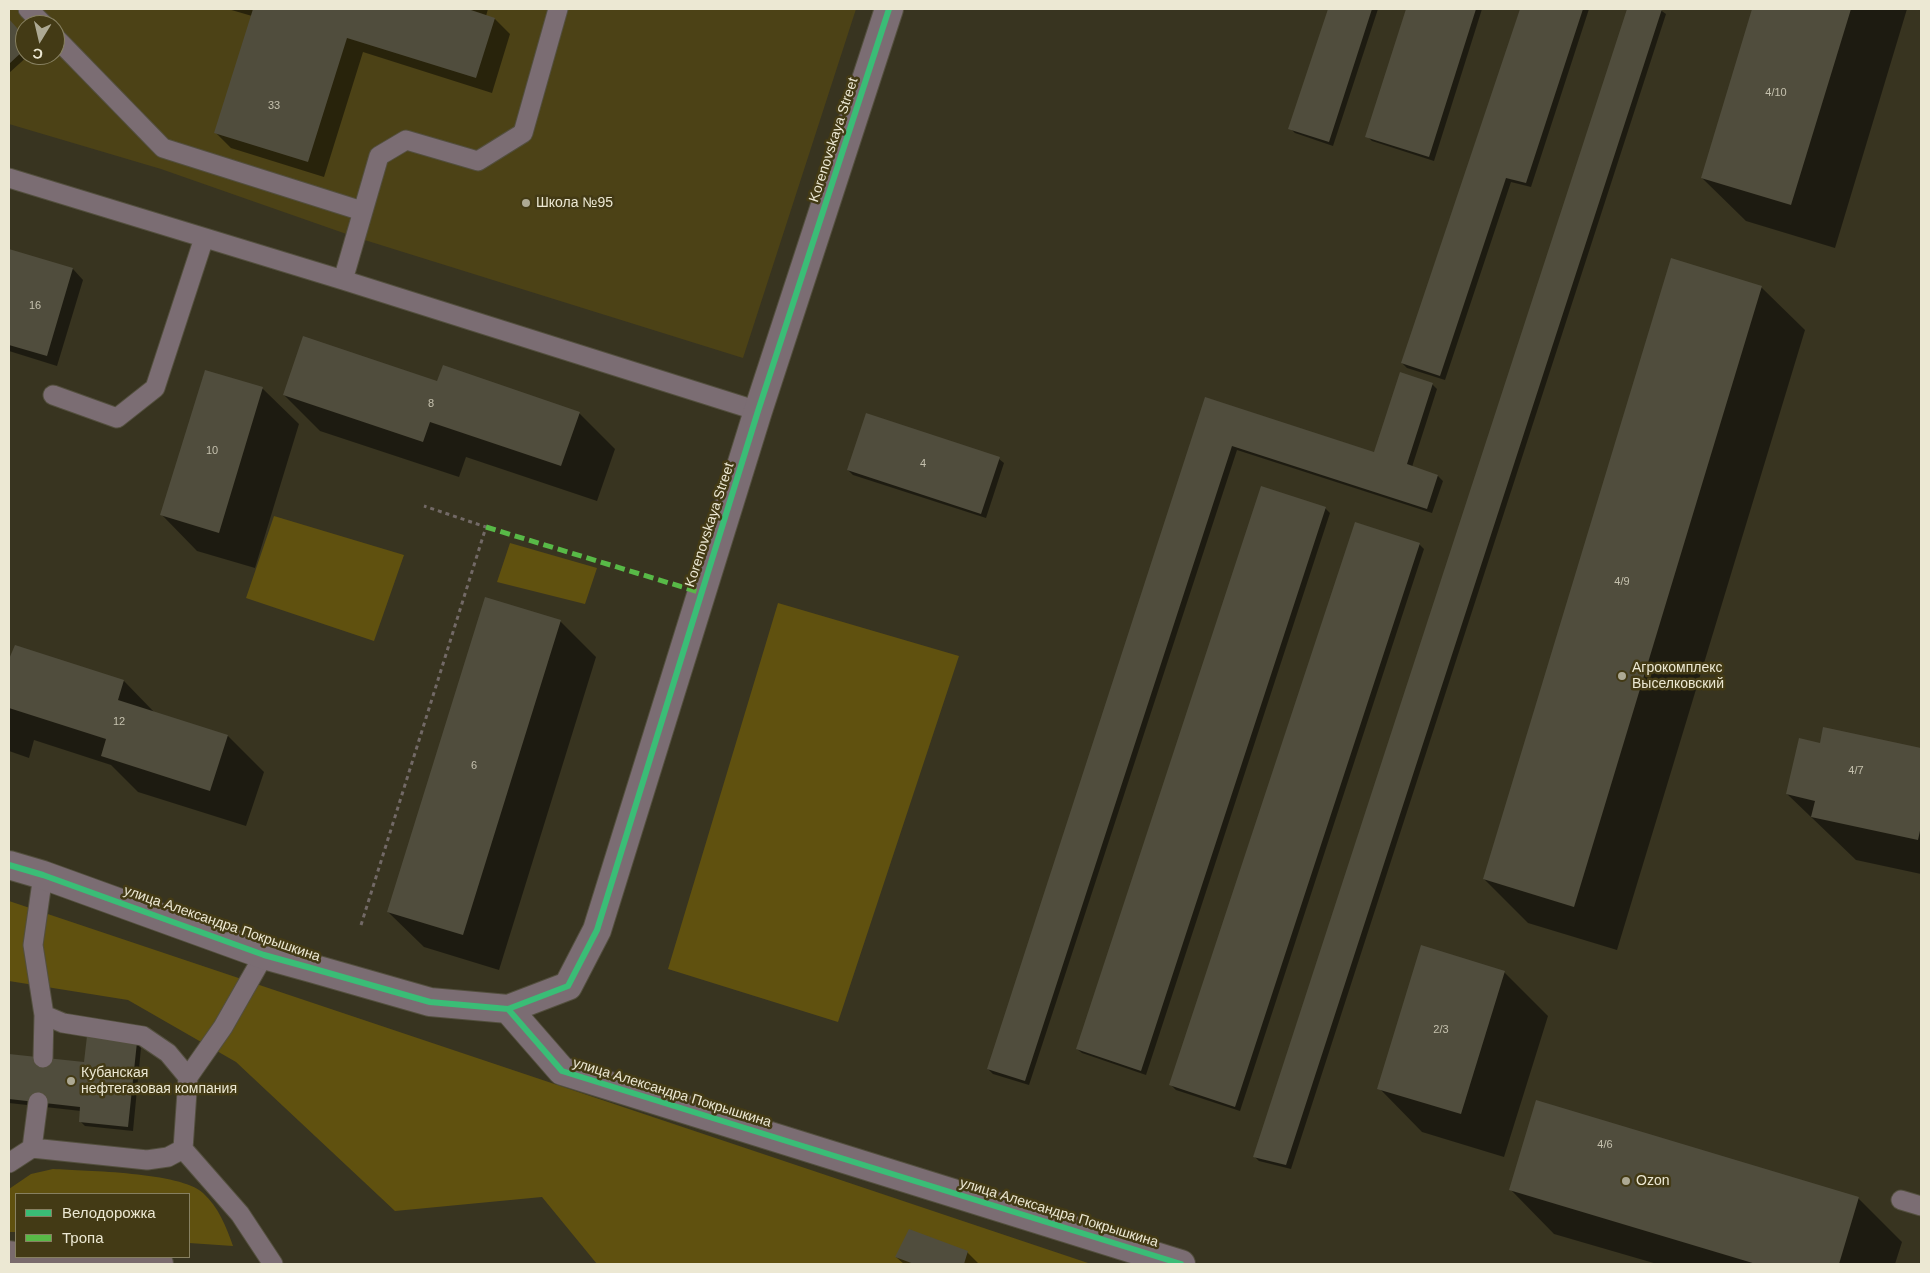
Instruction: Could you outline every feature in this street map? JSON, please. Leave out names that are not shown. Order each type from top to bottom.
[{"type":"main road","points":[[53,1258],[159,1264]]},
{"type":"street","name":"Korenovskaya Street","points":[[508,1008],[568,986],[597,930],[758,411],[889,9]]},
{"type":"street","name":"улица Александра Покрышкина","points":[[9,865],[43,875],[264,954],[430,1002],[508,1008],[562,1071],[1180,1264]]},
{"type":"lane","points":[[343,280],[378,156],[406,140],[478,161],[522,133],[558,9]]},
{"type":"lane","points":[[65,47],[162,148],[362,211]]},
{"type":"lane","points":[[9,178],[343,280],[758,411]]},
{"type":"lane","points":[[53,395],[117,418],[155,388],[204,238]]},
{"type":"lane","points":[[43,875],[33,945],[44,1015],[43,1058]]},
{"type":"lane","points":[[264,954],[223,1026],[188,1077],[183,1149],[240,1214],[273,1264]]},
{"type":"lane","points":[[44,1015],[63,1023],[143,1036],[168,1053],[188,1077]]},
{"type":"lane","points":[[32,1148],[38,1102]]},
{"type":"lane","points":[[9,1163],[32,1148],[147,1160],[168,1157],[183,1149]]},
{"type":"lane","points":[[1901,1200],[1921,1206]]},
{"type":"path","points":[[361,925],[486,528],[424,506]]},
{"type":"shaded area","name":"Школа №95","points":[[9,9],[856,9],[743,358],[355,237],[161,169],[9,124]]},
{"type":"shaded area","points":[[274,516],[404,555],[374,641],[246,598]]},
{"type":"shaded area","points":[[510,543],[597,568],[585,604],[497,582]]},
{"type":"shaded area","points":[[778,603],[959,656],[838,1022],[668,969]]},
{"type":"shaded area","points":[[9,901],[1091,1264],[597,1264],[542,1197],[395,1211],[236,1062],[128,1000],[9,981]]},
{"type":"shaded area","points":[[53,1169],[109,1172],[155,1177],[192,1186],[203,1193],[218,1211],[233,1246],[190,1243],[190,1193],[15,1193],[15,1232],[9,1232],[9,1189],[31,1174]]},
{"type":"building","points":[[253,9],[468,9],[495,18],[476,78],[347,38],[308,162],[214,133]]},
{"type":"building","points":[[1328,9],[1372,9],[1329,142],[1288,129]]},
{"type":"building","points":[[1406,9],[1476,9],[1429,157],[1365,137]]},
{"type":"building","points":[[1520,9],[1583,9],[1526,183],[1506,178],[1440,376],[1401,363]]},
{"type":"building","points":[[1627,9],[1662,9],[1286,1165],[1253,1157]]},
{"type":"building","points":[[1752,9],[1851,9],[1791,205],[1701,178]]},
{"type":"building","points":[[9,19],[15,26],[15,58],[9,64]]},
{"type":"building","points":[[9,249],[73,268],[47,356],[9,345]]},
{"type":"building","points":[[1671,258],[1762,286],[1574,907],[1483,879]]},
{"type":"building","points":[[303,336],[437,381],[443,365],[580,412],[561,466],[430,422],[423,442],[283,395]]},
{"type":"building","points":[[205,370],[263,387],[219,533],[160,515]]},
{"type":"building","points":[[1400,372],[1433,383],[1407,464],[1438,475],[1427,509],[1232,446],[1025,1081],[987,1069],[1205,397],[1374,452]]},
{"type":"building","points":[[866,413],[1000,457],[981,514],[847,470]]},
{"type":"building","points":[[1261,486],[1326,507],[1141,1071],[1076,1049]]},
{"type":"building","points":[[1355,522],[1420,543],[1235,1107],[1169,1085]]},
{"type":"building","points":[[485,597],[561,620],[463,935],[387,912]]},
{"type":"building","points":[[15,645],[124,680],[118,700],[228,735],[210,791],[101,756],[106,739],[9,708],[9,659]]},
{"type":"building","points":[[1823,727],[1921,748],[1921,826],[1918,840],[1811,817],[1815,801],[1786,794],[1799,738],[1820,743]]},
{"type":"building","points":[[1421,945],[1505,971],[1461,1114],[1377,1089]]},
{"type":"building","name":"Кубанская нефтегазовая компания","points":[[87,1036],[137,1042],[128,1127],[79,1122],[80,1107],[9,1099],[9,1054],[84,1062]]},
{"type":"building","points":[[1536,1100],[1859,1197],[1839,1264],[1756,1264],[1509,1190]]},
{"type":"building","points":[[909,1229],[968,1251],[964,1264],[914,1264],[895,1257]]},
{"type":"marked path","points":[[486,527],[702,593]]},
{"type":"cycle path","points":[[508,1009],[568,986],[597,930],[758,411],[889,9]]},
{"type":"cycle path","points":[[9,865],[43,875],[264,955],[430,1002],[508,1009],[562,1071],[1181,1264]]},
{"type":"place","name":"Школа №95","points":[[526,203]]},
{"type":"place","name":"Агрокомплекс Выселковский","points":[[1622,676]]},
{"type":"place","name":"Кубанская нефтегазовая компания","points":[[71,1081]]},
{"type":"place","name":"Ozon","points":[[1626,1181]]}]
